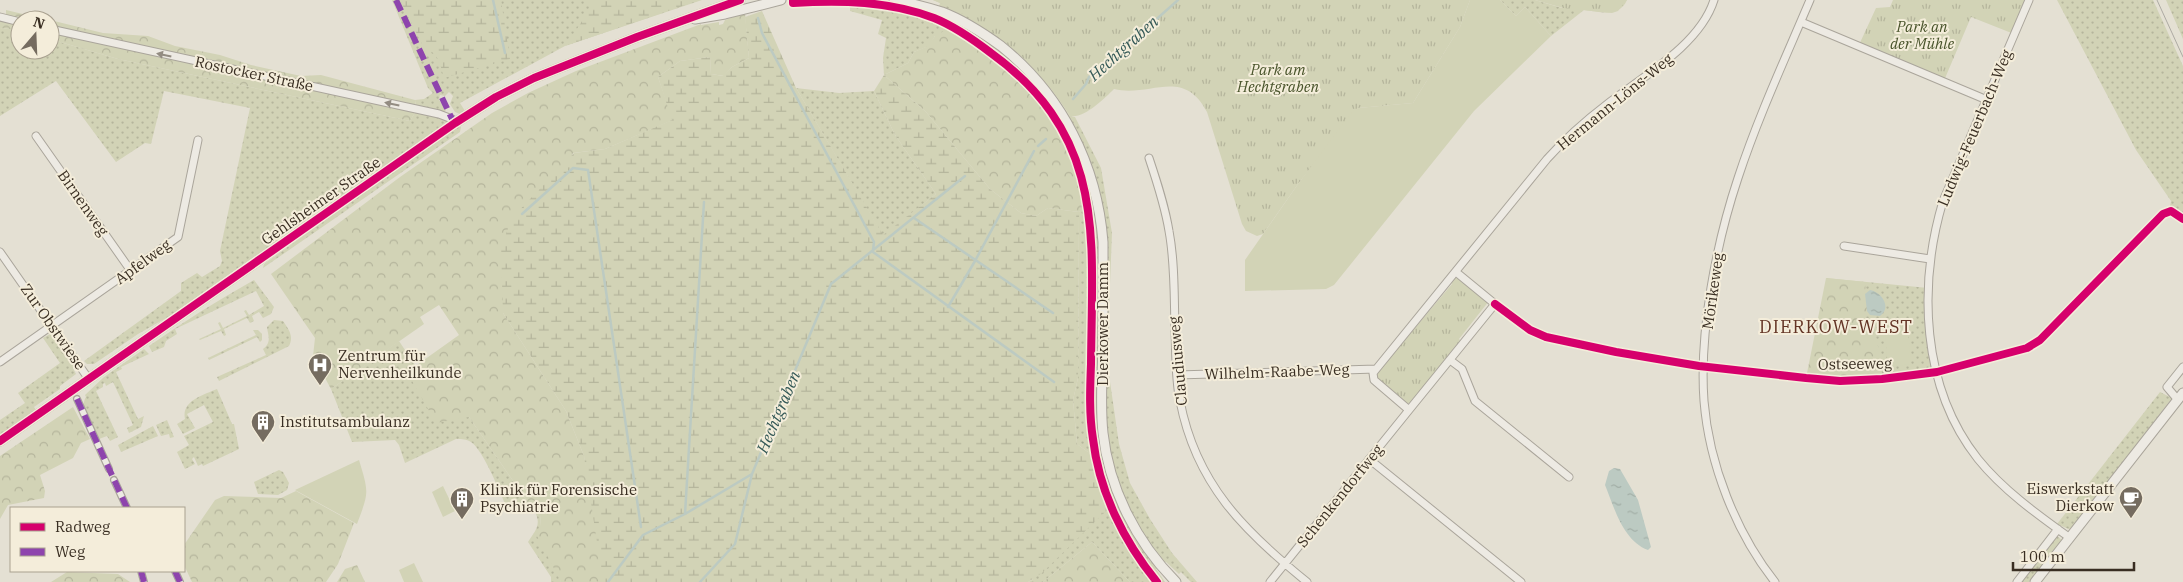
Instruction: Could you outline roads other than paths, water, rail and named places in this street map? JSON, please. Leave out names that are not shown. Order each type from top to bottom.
[{"type":"street","name":"Gehlsheimer Straße","points":[[0,441],[88,378],[251,267],[452,121],[534,78],[677,22],[740,0]]},
{"type":"street","name":"Gehlsheimer Straße","points":[[677,22],[725,14],[777,0]]},
{"type":"street","name":"Dierkower Damm","points":[[894,0],[942,12],[959,20],[995,42],[1016,58],[1053,100],[1080,149],[1091,176],[1101,216],[1103,242],[1102,414],[1107,452],[1118,493],[1130,520],[1150,552],[1176,582]]},
{"type":"street","name":"Hermann-Löns-Weg","points":[[1376,369],[1562,143],[1604,107],[1682,47],[1701,26],[1714,0]]},
{"type":"street","name":"Mörikeweg","points":[[1775,582],[1752,548],[1726,494],[1708,432],[1704,403],[1704,367],[1713,277],[1732,197],[1761,116],[1810,0]]},
{"type":"street","name":"Ludwig-Feuerbach-Weg","points":[[2029,0],[1943,201],[1935,228],[1930,259],[1928,311],[1937,372],[1946,402],[1954,421],[1979,461],[2012,493],[2070,538]]},
{"type":"street","points":[[1801,22],[1986,100]]},
{"type":"street","name":"Rostocker Straße","points":[[60,31],[439,114],[452,121]]},
{"type":"street","name":"Birnenweg","points":[[36,136],[131,271]]},
{"type":"street","name":"Apfelweg","points":[[0,362],[178,237],[198,140]]},
{"type":"street","name":"Claudiusweg","points":[[1149,158],[1157,180],[1169,231],[1179,399],[1193,447],[1216,491],[1237,520],[1258,542],[1307,582]]},
{"type":"street","name":"Ostseeweg","points":[[1456,272],[1530,330],[1546,337],[1616,352],[1704,367],[1840,381],[1882,379],[1937,372],[2020,351],[2035,344],[2162,214],[2169,211],[2183,219]]},
{"type":"street","points":[[1844,246],[1930,259]]},
{"type":"street","name":"Zur Obstwiese","points":[[0,252],[88,378]]},
{"type":"street","name":"Schenkendorfweg","points":[[1270,582],[1495,304]]},
{"type":"street","points":[[1450,360],[1462,368],[1476,401],[1569,477]]},
{"type":"street","points":[[2035,582],[2180,396],[2167,387],[2183,368]]},
{"type":"street","points":[[1376,369],[1372,376],[1374,380],[1409,410]]},
{"type":"street","name":"Wilhelm-Raabe-Weg","points":[[1177,375],[1376,369]]},
{"type":"street","points":[[77,399],[109,469]]},
{"type":"street","points":[[1369,459],[1521,582]]},
{"type":"street","points":[[114,480],[126,507]]},
{"type":"street","points":[[2017,582],[2058,529]]},
{"type":"water","points":[[1870,290],[1882,297],[1884,301],[1884,313],[1880,316],[1870,315],[1867,311],[1865,294]]},
{"type":"water","points":[[1614,468],[1620,469],[1638,500],[1651,547],[1648,550],[1639,546],[1632,539],[1616,513],[1605,485],[1609,471]]},
{"type":"waterway","points":[[493,0],[505,53]]},
{"type":"waterway","name":"Hechtgraben","points":[[1073,99],[1086,84],[1089,77],[1178,0]]},
{"type":"waterway","points":[[758,18],[762,33],[874,242],[873,250]]},
{"type":"waterway","name":"Hechtgraben","points":[[1038,146],[1046,139]]},
{"type":"waterway","name":"Hechtgraben","points":[[948,307],[1034,151]]},
{"type":"waterway","points":[[522,214],[573,168],[588,170],[641,527]]},
{"type":"waterway","name":"Hechtgraben","points":[[700,582],[735,544],[752,474],[831,284],[965,176]]},
{"type":"waterway","points":[[685,514],[704,202]]},
{"type":"waterway","points":[[914,218],[1053,313]]},
{"type":"waterway","points":[[873,252],[1054,382]]},
{"type":"waterway","points":[[608,582],[643,535],[685,514],[752,474]]},
{"type":"tunnel","points":[[109,469],[114,480]]},
{"type":"tram line","points":[[2157,0],[2183,57]]},
{"type":"place","name":"Zentrum für Nervenheilkunde","points":[[320,386]]},
{"type":"place","name":"Institutsambulanz","points":[[263,443]]},
{"type":"place","name":"Eiswerkstatt Dierkow","points":[[2131,519]]},
{"type":"place","name":"Klinik für Forensische Psychiatrie","points":[[462,520]]},
{"type":"district","name":"DIERKOW-WEST","points":[[1836,327]]},
{"type":"park label","name":"Park an der Mühle","points":[[1922,36]]},
{"type":"park label","name":"Park am Hechtgraben","points":[[1278,78]]}]
